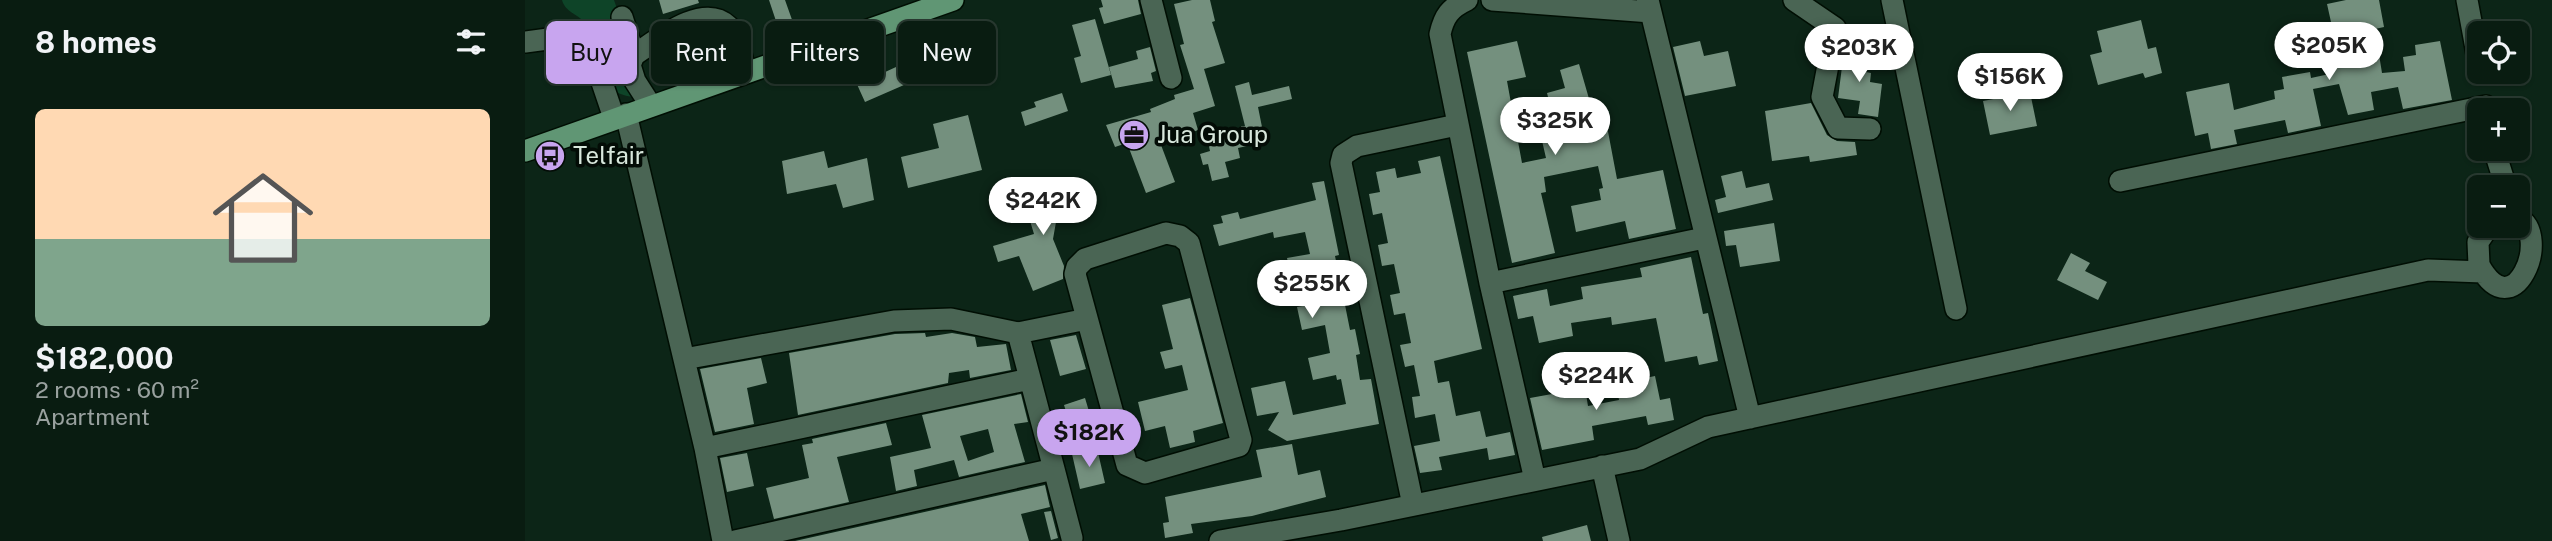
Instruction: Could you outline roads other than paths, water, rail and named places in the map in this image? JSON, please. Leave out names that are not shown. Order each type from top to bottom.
[{"type":"main road","points":[[751,70],[953,0]]},
{"type":"main road","points":[[525,151],[712,84]]},
{"type":"street","points":[[1151,0],[1171,78]]},
{"type":"street","points":[[1467,0],[1453,7],[1444,18],[1440,34],[1490,284],[1535,480]]},
{"type":"street","points":[[1492,0],[1651,4],[1704,239],[1750,418]]},
{"type":"street","points":[[1794,0],[1835,28],[1822,97],[1837,128],[1870,129]]},
{"type":"street","points":[[1892,0],[1956,309]]},
{"type":"street","points":[[2467,0],[2471,21]]},
{"type":"street","points":[[622,17],[623,21]]},
{"type":"street","points":[[697,21],[717,21]]},
{"type":"street","points":[[525,42],[570,36],[589,44],[620,116],[684,359],[723,541]]},
{"type":"street","points":[[637,84],[651,106]]},
{"type":"street","points":[[2120,181],[2467,112]]},
{"type":"street","points":[[1413,505],[1341,163],[1343,155],[1357,146],[1457,125]]},
{"type":"street","points":[[2483,238],[2477,258],[2483,272],[2499,284],[2518,286],[2536,277],[2546,260],[2545,241],[2540,232],[2530,224]]},
{"type":"street","points":[[1166,233],[1180,236],[1189,243],[1241,433],[1239,446],[1145,473],[1127,465],[1087,319],[1075,274],[1077,267],[1085,259],[1166,233]]},
{"type":"street","points":[[2428,270],[2474,238]]},
{"type":"street","points":[[1490,284],[1704,239]]},
{"type":"street","points":[[1220,541],[1341,520],[1640,459],[1708,428],[2428,270],[2483,272]]},
{"type":"street","points":[[684,359],[894,321],[951,319],[1018,333],[1087,319]]},
{"type":"street","points":[[1018,333],[1072,538]]},
{"type":"street","points":[[705,448],[1030,379]]},
{"type":"street","points":[[1602,466],[1619,541]]},
{"type":"street","points":[[735,541],[1054,469]]},
{"type":"street","points":[[1341,520],[1346,541]]},
{"type":"place","name":"Jua Group","points":[[1134,135]]},
{"type":"place","name":"Telfair","points":[[550,156]]}]
